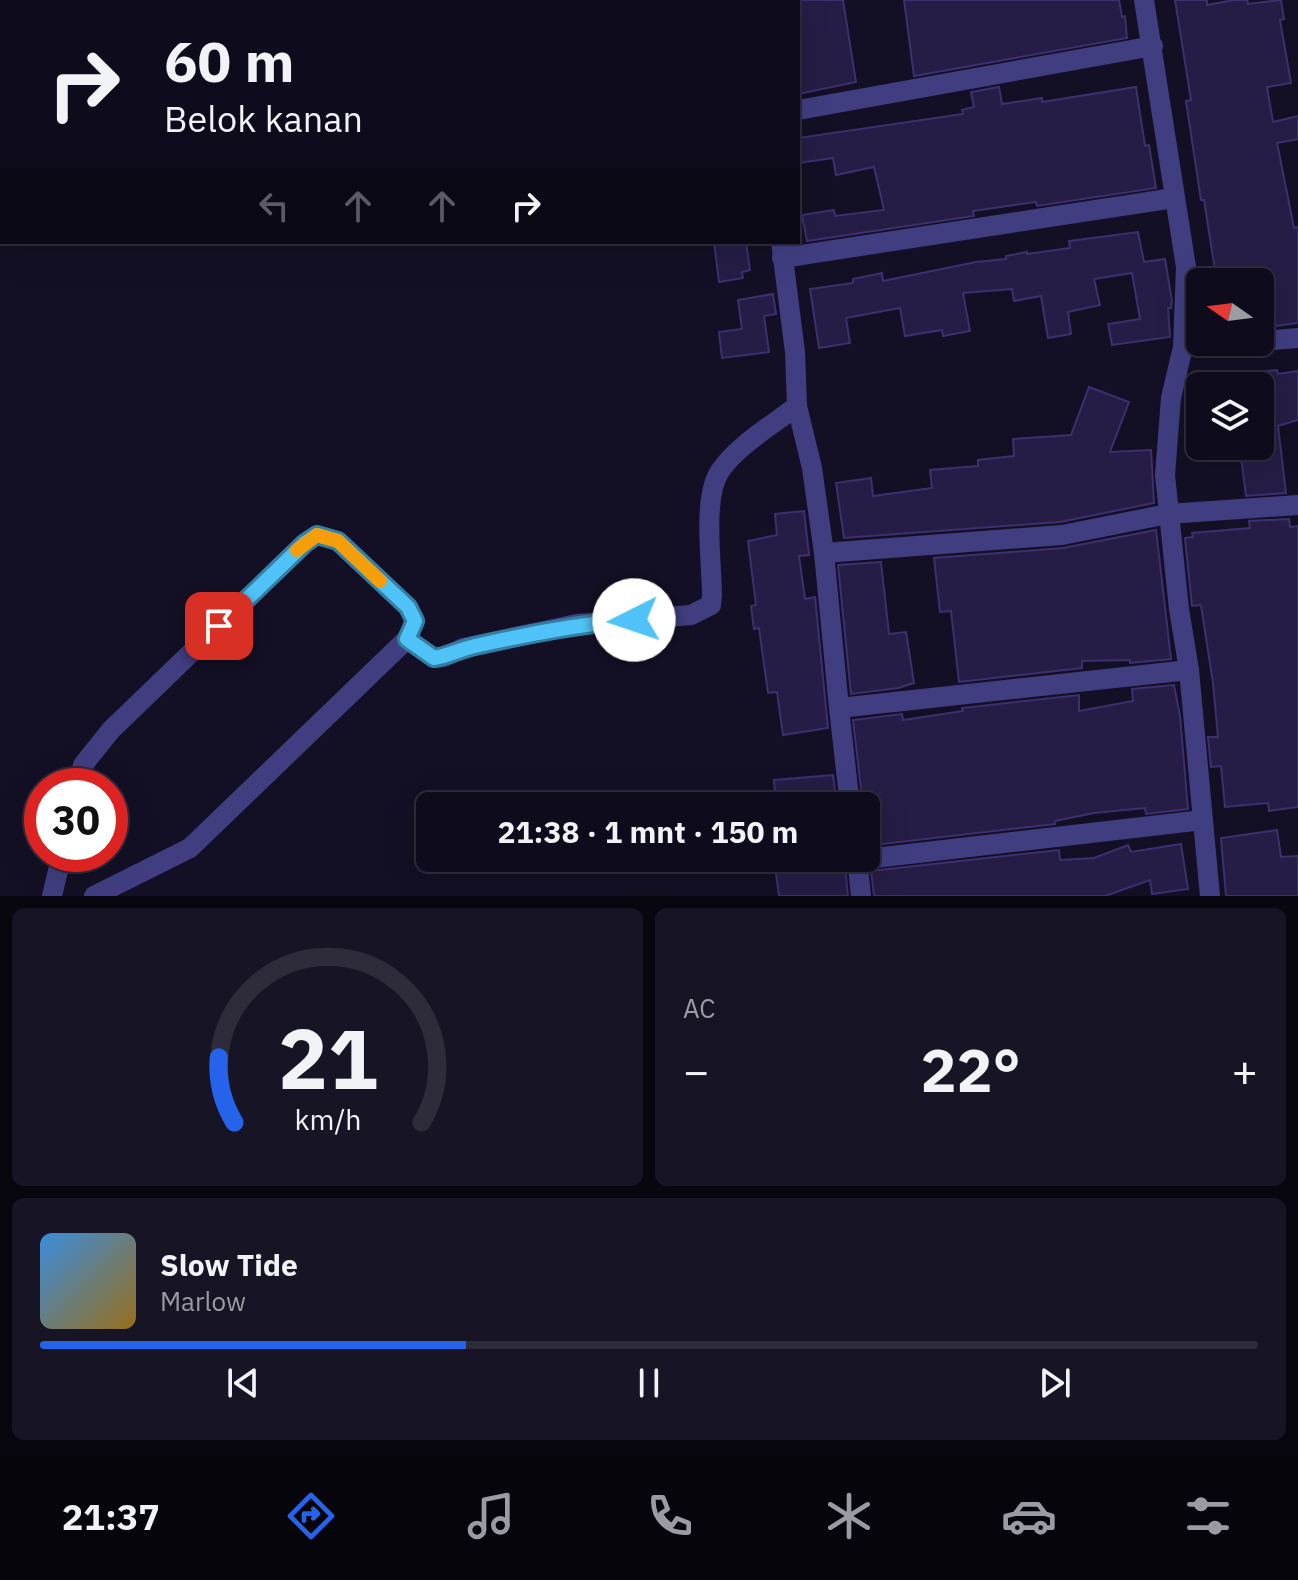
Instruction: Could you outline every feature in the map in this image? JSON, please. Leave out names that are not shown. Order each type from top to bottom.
[{"type":"street","points":[[1144,0],[1186,267],[1183,347],[1168,420],[1165,475],[1189,670],[1210,896]]},
{"type":"street","points":[[800,110],[1153,46]]},
{"type":"street","points":[[848,792],[824,553],[812,468],[797,406],[795,352],[782,250],[1174,198]]},
{"type":"street","points":[[1274,340],[1298,338]]},
{"type":"street","points":[[407,639],[434,658],[463,648],[577,624],[700,612],[711,605],[710,501],[718,474],[734,455],[797,406]]},
{"type":"street","points":[[824,553],[1062,535],[1168,514],[1298,505]]},
{"type":"street","points":[[82,768],[111,730],[305,543],[317,535],[338,541],[408,607],[415,621],[407,639],[190,848],[94,896]]},
{"type":"street","points":[[839,708],[1189,670]]},
{"type":"street","points":[[880,856],[1203,820]]},
{"type":"street","points":[[52,896],[58,872]]},
{"type":"street","points":[[858,872],[861,896]]},
{"type":"building","points":[[800,0],[843,0],[856,82],[800,94]]},
{"type":"building","points":[[904,0],[1119,0],[1122,17],[1125,16],[1127,38],[914,76]]},
{"type":"building","points":[[1175,0],[1207,0],[1207,5],[1234,0],[1247,0],[1248,4],[1281,0],[1284,19],[1280,20],[1291,83],[1267,87],[1273,122],[1298,116],[1298,139],[1277,143],[1294,228],[1298,227],[1298,323],[1274,326],[1274,268],[1215,268],[1186,101],[1191,100]]},
{"type":"building","points":[[999,87],[1002,104],[1042,98],[1042,102],[1136,87],[1145,146],[1149,145],[1156,188],[1037,206],[1036,202],[973,211],[974,216],[807,241],[802,215],[834,210],[835,216],[884,210],[874,167],[836,175],[833,158],[800,163],[800,138],[963,114],[962,110],[974,107],[971,92]]},
{"type":"building","points":[[1138,232],[1144,262],[1165,259],[1172,301],[1171,308],[1168,308],[1170,337],[1112,345],[1108,324],[1140,319],[1132,273],[1094,279],[1100,305],[1068,312],[1071,334],[1048,338],[1041,296],[1014,301],[1012,289],[963,293],[970,331],[943,336],[942,330],[905,336],[900,308],[846,318],[850,343],[819,348],[810,289],[853,283],[853,279],[882,273],[883,281],[1006,259],[1006,256],[1027,252],[1070,248],[1069,241]]},
{"type":"building","points":[[714,244],[746,244],[750,270],[742,272],[743,278],[719,282]]},
{"type":"building","points":[[773,294],[776,314],[764,316],[769,352],[722,358],[719,332],[742,329],[738,300]]},
{"type":"building","points":[[1277,370],[1278,374],[1298,371],[1298,420],[1278,426],[1286,493],[1246,496],[1241,460],[1274,460],[1274,372],[1260,372]]},
{"type":"building","points":[[1089,387],[1129,402],[1110,452],[1151,450],[1154,503],[1060,522],[844,538],[836,483],[871,478],[873,496],[932,488],[930,470],[978,466],[978,460],[1014,456],[1013,439],[1071,435]]},
{"type":"building","points":[[804,511],[809,555],[799,556],[805,599],[815,597],[828,728],[783,735],[777,692],[768,693],[759,628],[754,629],[751,606],[756,605],[748,541],[777,535],[775,514]]},
{"type":"building","points":[[1289,519],[1290,527],[1298,526],[1298,807],[1269,811],[1268,803],[1225,807],[1221,766],[1211,767],[1208,737],[1218,737],[1213,683],[1201,605],[1192,606],[1185,538],[1193,537],[1192,533],[1250,528],[1249,521]]},
{"type":"building","points":[[1156,530],[1171,659],[1130,663],[1130,660],[1082,661],[1082,668],[959,682],[951,611],[940,612],[934,558],[1063,548]]},
{"type":"building","points":[[881,562],[889,634],[906,632],[914,683],[851,694],[838,565]]},
{"type":"building","points":[[1174,685],[1180,716],[1188,809],[1146,814],[1145,808],[1094,813],[1055,821],[1055,824],[880,844],[880,792],[861,792],[853,720],[902,714],[903,720],[963,711],[962,708],[1079,695],[1079,711],[1133,701],[1132,689]]},
{"type":"building","points":[[833,775],[835,792],[775,792],[774,780]]},
{"type":"building","points":[[1277,830],[1281,857],[1298,856],[1298,896],[1226,896],[1221,838]]},
{"type":"building","points":[[1181,844],[1188,889],[1152,894],[1150,880],[1105,896],[874,896],[871,872],[880,870],[1059,850],[1060,860],[1094,858],[1128,845],[1131,852]]},
{"type":"building","points":[[776,872],[845,872],[848,896],[779,896]]},
{"type":"slow traffic","points":[[297,550],[317,535],[338,541],[380,581]]},
{"type":"route","points":[[219,626],[317,535],[338,541],[408,607],[415,621],[407,639],[434,658],[463,648],[577,624],[634,620]]}]
